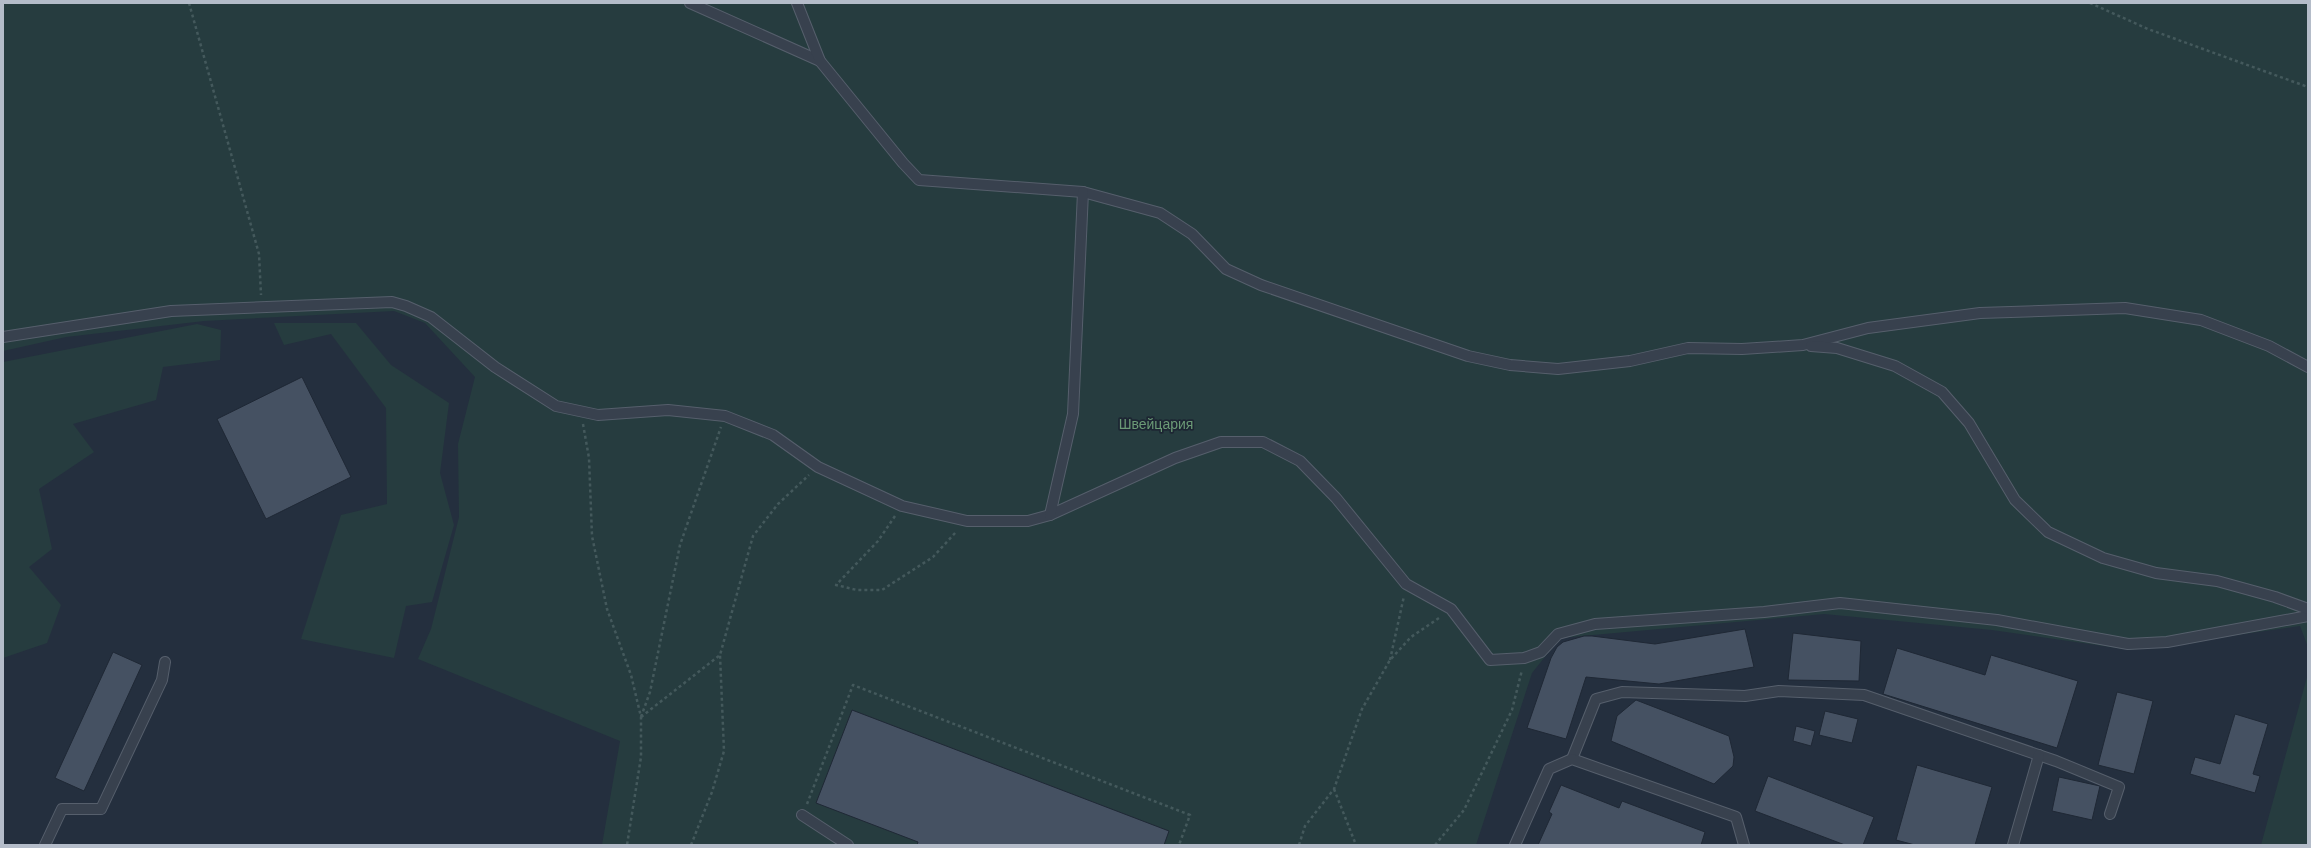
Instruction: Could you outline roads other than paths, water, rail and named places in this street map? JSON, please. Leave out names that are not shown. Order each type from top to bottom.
[{"type":"lane","points":[[690,3],[820,61]]},
{"type":"lane","points":[[797,3],[820,61],[903,163],[919,180],[1083,192],[1160,213],[1192,234],[1226,269],[1261,285],[1475,357],[1510,365],[1558,369],[1630,361],[1688,348],[1742,349],[1803,345],[1837,348],[1895,366],[1942,392],[1969,423],[2015,500],[2048,532],[2103,558],[2156,573],[2217,581],[2275,597],[2308,610]]},
{"type":"lane","points":[[1050,515],[1073,414],[1083,192]]},
{"type":"lane","points":[[3,337],[171,311],[392,302],[406,306],[430,317],[495,367],[556,406],[598,415],[668,410],[725,416],[774,435],[818,467],[902,506],[966,521],[1028,521],[1050,515],[1175,458],[1222,442],[1263,442],[1300,461],[1336,498],[1406,584],[1451,609],[1490,660],[1524,658],[1541,652],[1558,634],[1594,624],[1764,612],[1840,603],[1997,620],[2128,644],[2167,642],[2308,616]]},
{"type":"lane","points":[[1803,345],[1868,328],[1980,313],[2125,308],[2201,320],[2269,346],[2308,367]]},
{"type":"lane","points":[[45,845],[62,809],[101,809],[162,680],[165,662]]},
{"type":"lane","points":[[1572,759],[1596,699],[1622,692],[1745,696],[1779,691],[1864,695],[2039,755],[2119,786],[2110,814]]},
{"type":"lane","points":[[2013,845],[2039,755]]},
{"type":"lane","points":[[1515,845],[1549,769],[1572,759],[1736,817],[1744,845]]},
{"type":"lane","points":[[802,815],[848,845]]},
{"type":"park label","name":"Швейцария","points":[[1156,424]]}]
